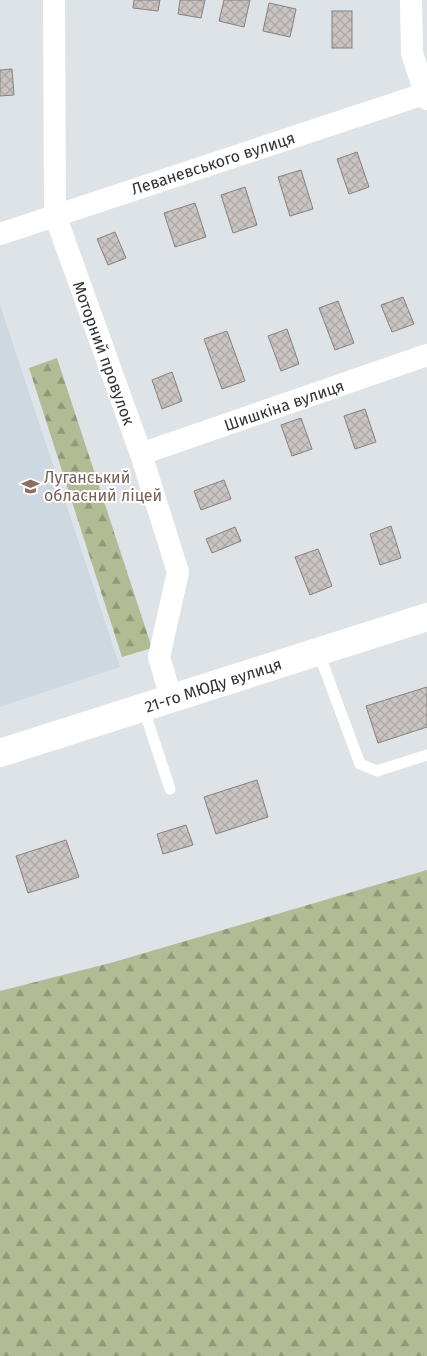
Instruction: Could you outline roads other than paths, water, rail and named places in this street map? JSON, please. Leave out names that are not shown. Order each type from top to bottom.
[{"type":"street","name":"Моторний провулок","points":[[54,0],[55,215],[141,454],[178,572],[159,657],[171,698]]},
{"type":"street","points":[[411,0],[412,53],[426,95]]},
{"type":"street","name":"Леваневського вулиця","points":[[0,234],[426,95]]},
{"type":"street","name":"Шишкіна вулиця","points":[[141,454],[427,355]]},
{"type":"street","name":"21-го МЮДу вулиця","points":[[0,753],[427,617]]},
{"type":"lane","points":[[318,652],[360,764],[377,771],[427,755]]},
{"type":"lane","points":[[143,707],[170,789]]},
{"type":"place","name":"Луганський обласний ліцей","points":[[30,486]]}]
